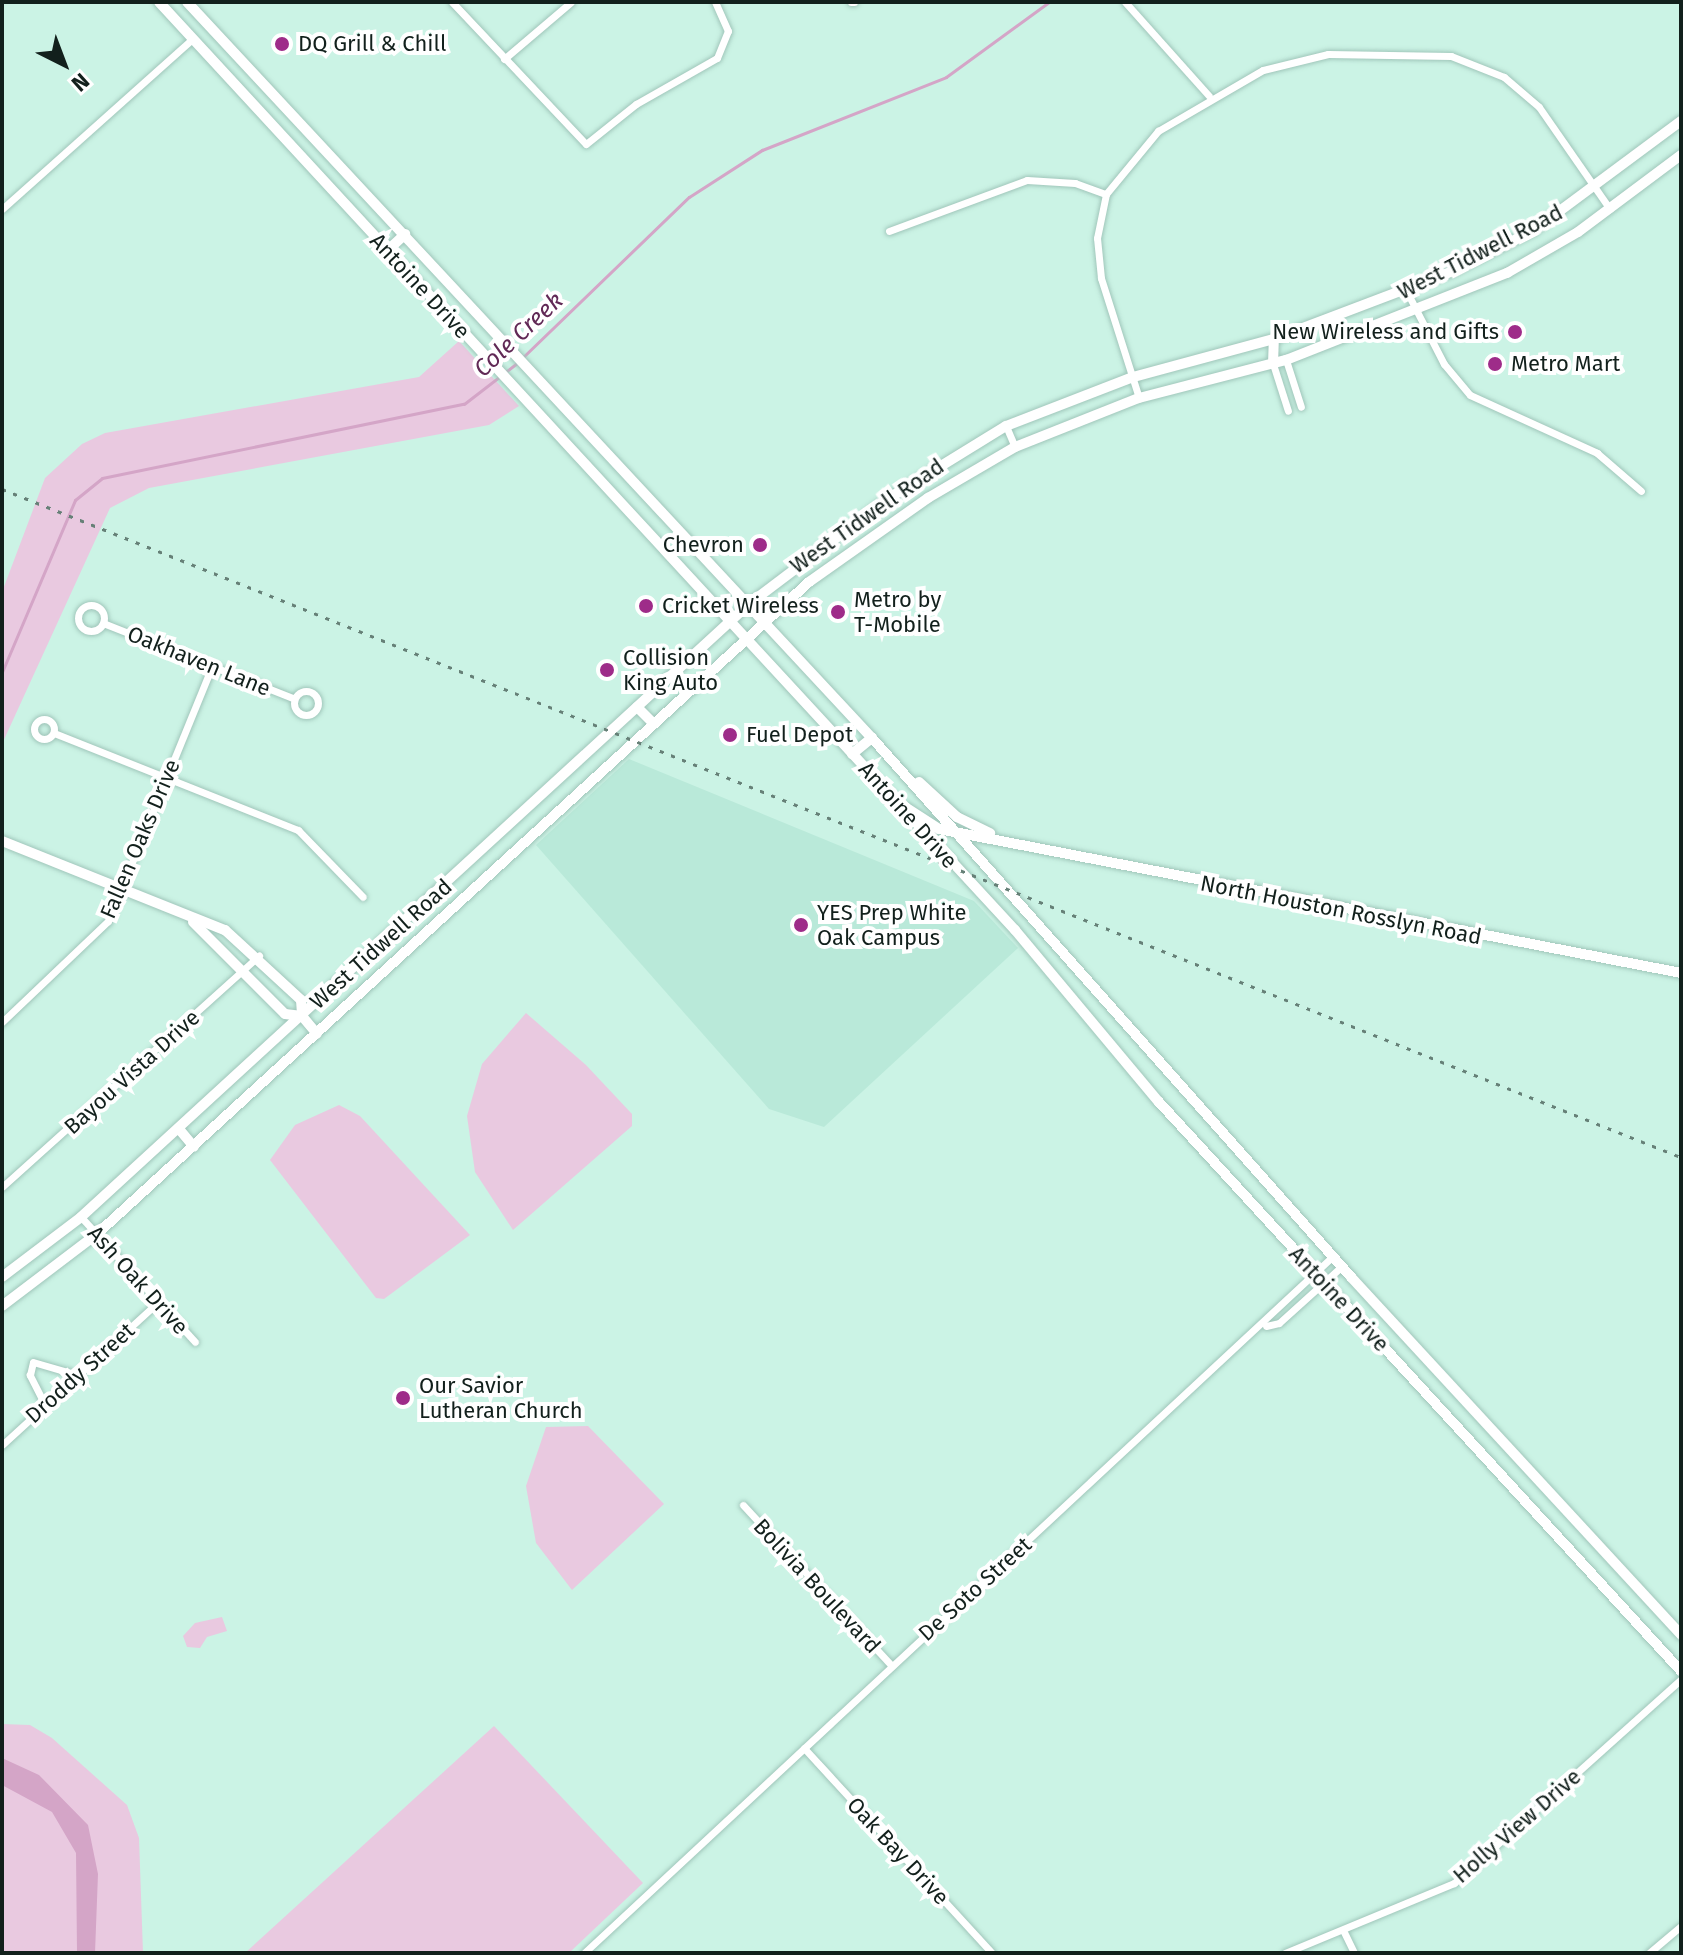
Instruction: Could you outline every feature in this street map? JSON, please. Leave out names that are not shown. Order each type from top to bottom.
[{"type":"main road","name":"Antoine Drive","points":[[159,2],[731,620],[1314,1274],[1681,1671]]},
{"type":"main road","name":"Antoine Drive","points":[[187,2],[896,764],[1341,1267],[1681,1635]]},
{"type":"main road","points":[[193,38],[208,25]]},
{"type":"main road","name":"West Tidwell Road","points":[[2,1277],[81,1217],[179,1129],[749,604],[889,498],[1006,426],[1133,377],[1274,339],[1407,292],[1534,230],[1597,188],[1681,121]]},
{"type":"main road","points":[[299,156],[316,141]]},
{"type":"main road","name":"West Tidwell Road","points":[[2,1306],[97,1234],[764,623],[928,498],[1015,447],[1139,398],[1286,360],[1416,313],[1507,273],[1610,209],[1681,155]]},
{"type":"main road","points":[[387,251],[405,234]]},
{"type":"main road","points":[[1274,339],[1286,360]]},
{"type":"main road","points":[[1273,364],[1274,339]]},
{"type":"main road","points":[[637,707],[654,724]]},
{"type":"main road","points":[[852,754],[872,738]]},
{"type":"main road","name":"North Houston Rosslyn Road","points":[[896,764],[957,817],[998,838]]},
{"type":"main road","name":"North Houston Rosslyn Road","points":[[890,797],[939,829],[998,838],[1221,888],[1681,973]]},
{"type":"main road","points":[[524,813],[539,830]]},
{"type":"main road","points":[[984,861],[981,843],[998,838]]},
{"type":"main road","points":[[2,841],[225,930],[260,956],[301,1000],[302,1016],[317,1034]]},
{"type":"main road","points":[[423,906],[439,922]]},
{"type":"main road","points":[[189,918],[285,1014],[302,1016]]},
{"type":"main road","points":[[179,1129],[194,1147]]},
{"type":"street","points":[[452,2],[559,119],[586,144],[636,104],[717,58],[728,31],[715,2]]},
{"type":"street","points":[[504,59],[571,2]]},
{"type":"street","points":[[1125,2],[1209,96]]},
{"type":"street","points":[[2,209],[193,38]]},
{"type":"street","points":[[1139,398],[1101,278],[1097,238],[1106,194],[1158,131],[1209,96],[1263,70],[1328,54],[1451,56],[1504,77],[1539,107],[1610,209]]},
{"type":"street","points":[[889,231],[1027,180],[1075,183],[1106,194]]},
{"type":"street","points":[[1407,292],[1416,313],[1470,395],[1597,453],[1641,491]]},
{"type":"street","points":[[1286,360],[1301,407]]},
{"type":"street","points":[[1273,364],[1288,411]]},
{"type":"street","points":[[1006,426],[1015,447]]},
{"type":"street","name":"Oakhaven Lane","points":[[103,623],[295,699]]},
{"type":"street","name":"Fallen Oaks Drive","points":[[2,1022],[96,938],[122,890],[212,666]]},
{"type":"street","points":[[54,733],[298,830],[363,897]]},
{"type":"street","name":"Bayou Vista Drive","points":[[2,1187],[260,956]]},
{"type":"street","name":"Ash Oak Drive","points":[[81,1217],[195,1342]]},
{"type":"street","name":"De Soto Street","points":[[584,1953],[892,1666],[1266,1326],[1332,1257]]},
{"type":"street","name":"De Soto Street","points":[[1266,1326],[1341,1267]]},
{"type":"street","name":"Droddy Street","points":[[2,1445],[158,1302]]},
{"type":"street","points":[[45,1405],[30,1375],[33,1362],[78,1375]]},
{"type":"street","name":"Bolivia Boulevard","points":[[743,1505],[892,1666]]},
{"type":"street","name":"Holly View Drive","points":[[1285,1953],[1464,1876],[1681,1679]]},
{"type":"street","name":"Oak Bay Drive","points":[[804,1748],[992,1953]]},
{"type":"street","points":[[1649,1953],[1681,1926]]},
{"type":"street","points":[[1343,1930],[1354,1953]]},
{"type":"shaded area","points":[[459,341],[519,406],[489,425],[149,488],[110,508],[2,744],[2,592],[45,478],[82,444],[105,433],[419,377]]},
{"type":"shaded area","name":"YES Prep White Oak Campus","points":[[629,759],[974,901],[1018,948],[824,1127],[769,1109],[536,845]]},
{"type":"shaded area","points":[[526,1013],[586,1065],[632,1114],[632,1126],[513,1230],[475,1172],[467,1116],[482,1064]]},
{"type":"shaded area","points":[[339,1105],[360,1116],[470,1235],[384,1299],[376,1298],[270,1160],[295,1125]]},
{"type":"shaded area","points":[[588,1426],[664,1504],[572,1590],[536,1543],[526,1486],[546,1427]]},
{"type":"shaded area","points":[[222,1617],[227,1631],[207,1637],[200,1648],[187,1647],[183,1636],[195,1623]]},
{"type":"shaded area","points":[[2,1724],[30,1725],[52,1738],[127,1805],[139,1838],[143,1953],[2,1953]]},
{"type":"shaded area","points":[[494,1726],[643,1883],[569,1953],[245,1953]]},
{"type":"shaded area","points":[[2,1758],[39,1775],[88,1825],[98,1874],[95,1953],[77,1953],[76,1853],[52,1812],[2,1785]]},
{"type":"waterway","name":"Cole Creek","points":[[522,358],[689,197],[762,150],[946,77],[1049,2]]},
{"type":"waterway","name":"Cole Creek","points":[[2,672],[75,500],[102,478],[464,404],[517,363]]},
{"type":"railway","points":[[2,489],[1681,1157]]},
{"type":"place","name":"DQ Grill & Chill","points":[[282,44]]},
{"type":"place","name":"New Wireless and Gifts","points":[[1515,332]]},
{"type":"place","name":"Metro Mart","points":[[1495,364]]},
{"type":"place","name":"Chevron","points":[[760,545]]},
{"type":"place","name":"Cricket Wireless","points":[[646,606]]},
{"type":"place","name":"Metro by T-Mobile","points":[[838,612]]},
{"type":"place","name":"Collision King Auto","points":[[607,670]]},
{"type":"place","name":"Fuel Depot","points":[[730,735]]},
{"type":"place","name":"YES Prep White Oak Campus","points":[[801,925]]},
{"type":"place","name":"Our Savior Lutheran Church","points":[[403,1398]]}]
